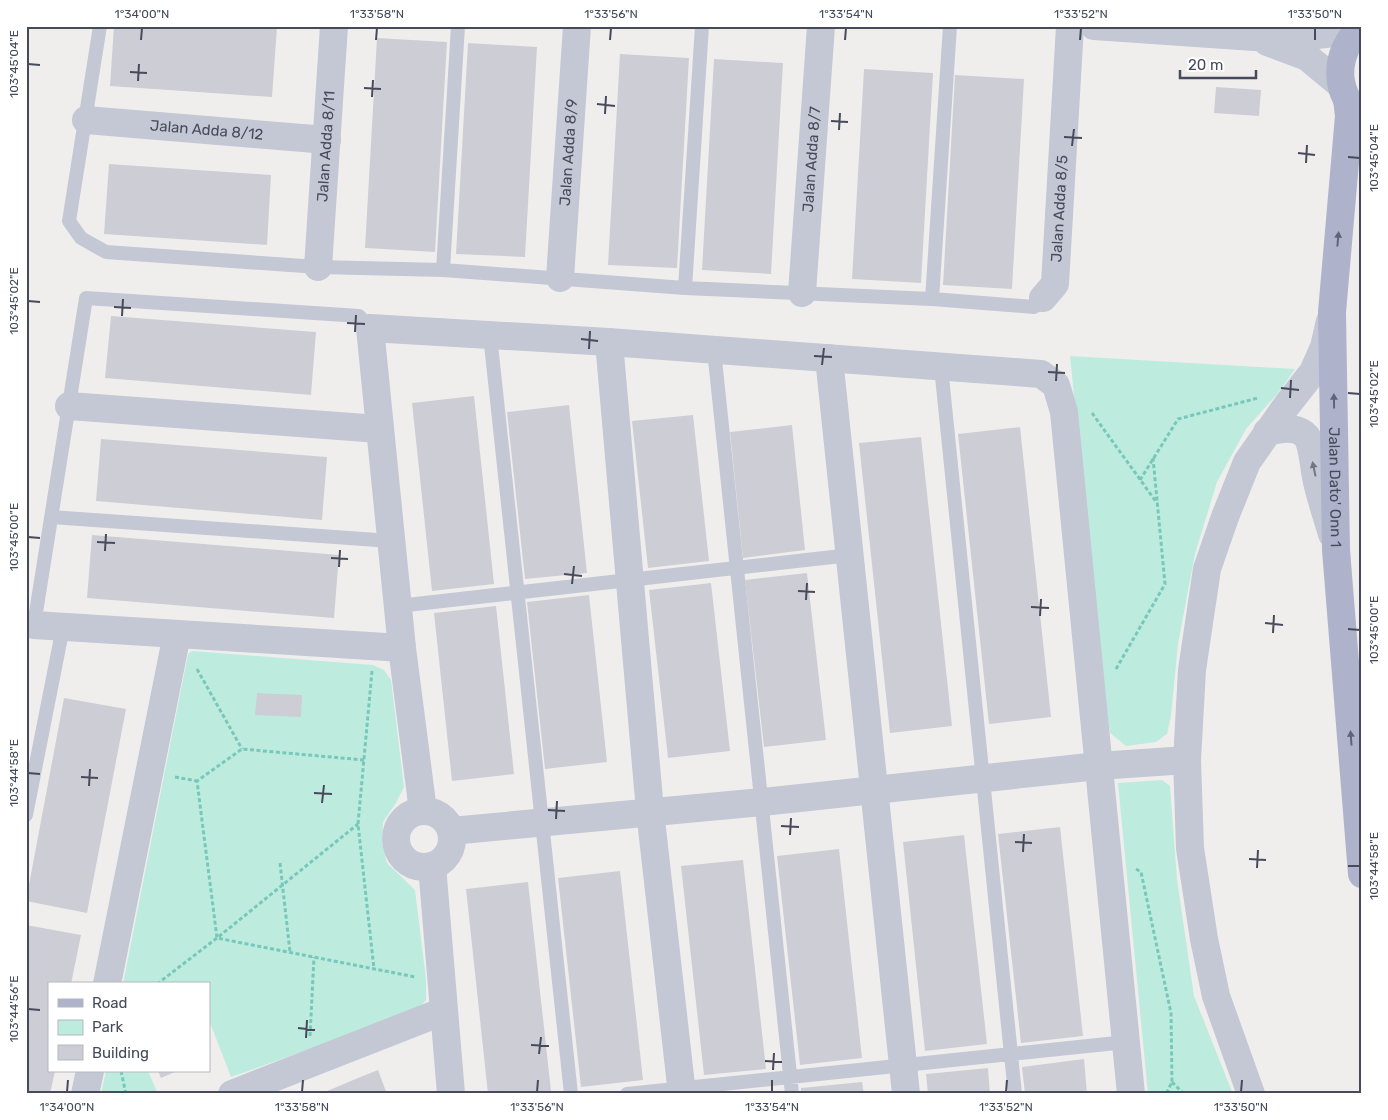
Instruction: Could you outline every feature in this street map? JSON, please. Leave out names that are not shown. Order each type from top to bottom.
[{"type":"main road","name":"Jalan Dato' Onn 1","points":[[1360,29],[1346,47],[1341,59],[1340,72],[1350,100],[1332,312],[1336,550],[1362,874]]},
{"type":"street","name":"Jalan Adda 8/11","points":[[318,267],[334,26]]},
{"type":"street","name":"Jalan Adda 8/9","points":[[560,278],[577,26]]},
{"type":"street","name":"Jalan Adda 8/7","points":[[802,293],[821,26]]},
{"type":"street","name":"Jalan Adda 8/5","points":[[1044,298],[1055,284],[1070,26]]},
{"type":"street","points":[[1094,26],[1190,29],[1254,37],[1309,36],[1360,29]]},
{"type":"street","points":[[1254,37],[1307,57],[1350,100]]},
{"type":"street","name":"Jalan Adda 8/12","points":[[86,120],[327,140]]},
{"type":"street","points":[[1251,1094],[1216,996],[1204,939],[1190,848],[1187,760],[1192,670],[1207,569],[1225,517],[1247,462],[1267,432],[1313,372],[1324,347],[1332,312]]},
{"type":"street","points":[[423,811],[402,648],[370,328],[608,342],[1041,374],[1056,385],[1064,412],[1131,1094]]},
{"type":"street","points":[[608,342],[650,811],[681,1091]]},
{"type":"street","points":[[829,358],[906,1094]]},
{"type":"street","points":[[69,406],[379,429]]},
{"type":"street","points":[[1267,432],[1284,428],[1295,430],[1306,437],[1336,550]]},
{"type":"street","points":[[34,624],[402,648]]},
{"type":"street","points":[[108,982],[177,634]]},
{"type":"street","points":[[451,832],[543,824],[650,811],[762,802],[1098,766],[1187,760]]},
{"type":"street","points":[[423,811],[438,815],[446,822],[451,832],[452,842],[449,852],[442,861],[432,866],[422,867],[405,860],[397,848],[397,832],[400,824],[408,816],[423,811]]},
{"type":"street","points":[[432,866],[451,1094]]},
{"type":"street","points":[[232,1094],[444,1011]]},
{"type":"street","points":[[85,1094],[90,1072]]},
{"type":"lane","points":[[100,26],[69,221],[81,238],[106,252],[318,267],[443,270],[685,288],[932,299],[1034,307],[1044,298]]},
{"type":"lane","points":[[443,270],[458,26]]},
{"type":"lane","points":[[685,288],[702,26]]},
{"type":"lane","points":[[932,299],[950,26]]},
{"type":"lane","points":[[34,624],[86,298],[358,316],[370,328]]},
{"type":"lane","points":[[490,335],[572,1094]]},
{"type":"lane","points":[[714,350],[792,1094]]},
{"type":"lane","points":[[941,367],[1015,1094]]},
{"type":"lane","points":[[51,517],[391,541]]},
{"type":"lane","points":[[398,606],[850,555]]},
{"type":"lane","points":[[26,815],[63,627]]},
{"type":"lane","points":[[627,1094],[681,1091],[790,1077],[1126,1042]]},
{"type":"path","points":[[1140,480],[1178,419],[1260,398]]},
{"type":"path","points":[[1061,402],[1086,404],[1157,504]]},
{"type":"path","points":[[1113,674],[1165,584],[1153,458]]},
{"type":"path","points":[[177,634],[242,749]]},
{"type":"path","points":[[374,969],[358,824],[375,646]]},
{"type":"path","points":[[217,938],[197,781],[242,749],[364,760]]},
{"type":"path","points":[[160,982],[358,824]]},
{"type":"path","points":[[1106,852],[1141,872],[1171,1013],[1172,1082],[1166,1094]]},
{"type":"path","points":[[280,863],[290,952]]},
{"type":"path","points":[[217,938],[442,982]]},
{"type":"path","points":[[309,1064],[314,957]]},
{"type":"path","points":[[120,1072],[126,1094]]},
{"type":"path","points":[[1172,1082],[1184,1094]]},
{"type":"green space","points":[[1070,356],[1295,369],[1278,393],[1246,429],[1217,482],[1195,554],[1178,644],[1171,716],[1167,734],[1156,742],[1126,746],[1110,733]]},
{"type":"green space","points":[[192,651],[373,665],[384,670],[391,680],[404,787],[383,822],[382,844],[387,863],[415,890],[426,979],[426,1000],[420,1007],[231,1077],[210,1023],[210,982],[123,982],[188,654]]},
{"type":"green space","points":[[1162,780],[1170,786],[1177,879],[1194,996],[1233,1094],[1148,1094],[1118,783]]},
{"type":"green space","points":[[106,1072],[148,1072],[158,1094],[101,1094]]},
{"type":"building","points":[[114,26],[277,27],[272,97],[110,86]]},
{"type":"building","points":[[377,38],[447,42],[435,252],[365,248]]},
{"type":"building","points":[[468,43],[537,47],[525,257],[456,254]]},
{"type":"building","points":[[620,54],[689,58],[677,268],[608,265]]},
{"type":"building","points":[[714,59],[783,63],[771,274],[702,270]]},
{"type":"building","points":[[864,69],[933,73],[921,283],[852,279]]},
{"type":"building","points":[[955,75],[1024,79],[1012,289],[943,285]]},
{"type":"building","points":[[1216,87],[1261,90],[1259,116],[1214,113]]},
{"type":"building","points":[[109,164],[271,175],[267,245],[104,234]]},
{"type":"building","points":[[111,316],[316,332],[311,395],[105,378]]},
{"type":"building","points":[[474,396],[494,584],[432,591],[412,403]]},
{"type":"building","points":[[569,405],[587,573],[525,579],[507,412]]},
{"type":"building","points":[[693,415],[709,561],[648,568],[632,421]]},
{"type":"building","points":[[792,425],[805,550],[743,558],[730,432]]},
{"type":"building","points":[[1020,427],[1051,717],[989,724],[958,434]]},
{"type":"building","points":[[921,437],[952,726],[890,733],[859,443]]},
{"type":"building","points":[[101,439],[327,457],[322,520],[96,501]]},
{"type":"building","points":[[92,535],[339,555],[334,618],[87,598]]},
{"type":"building","points":[[807,573],[826,740],[764,747],[745,580]]},
{"type":"building","points":[[711,583],[730,751],[668,758],[649,590]]},
{"type":"building","points":[[589,595],[607,762],[545,769],[527,602]]},
{"type":"building","points":[[496,606],[514,774],[452,781],[434,613]]},
{"type":"building","points":[[257,693],[302,695],[301,717],[255,715]]},
{"type":"building","points":[[64,698],[126,709],[87,913],[26,901]]},
{"type":"building","points":[[1060,827],[1083,1036],[1021,1043],[998,834]]},
{"type":"building","points":[[964,835],[987,1044],[925,1051],[903,842]]},
{"type":"building","points":[[839,849],[862,1058],[800,1065],[777,856]]},
{"type":"building","points":[[743,860],[766,1069],[704,1075],[681,866]]},
{"type":"building","points":[[620,871],[643,1080],[581,1087],[558,878]]},
{"type":"building","points":[[528,882],[551,1091],[530,1094],[488,1094],[466,889]]},
{"type":"building","points":[[26,925],[81,935],[71,982],[48,982],[48,1072],[55,1072],[50,1094],[26,1094]]},
{"type":"building","points":[[1084,1059],[1087,1094],[1025,1094],[1022,1067]]},
{"type":"building","points":[[988,1068],[990,1094],[928,1094],[926,1074]]},
{"type":"building","points":[[378,1070],[387,1094],[320,1094],[358,1078]]},
{"type":"building","points":[[158,1072],[175,1072],[161,1078]]},
{"type":"building","points":[[862,1082],[864,1094],[801,1094],[801,1088]]}]
